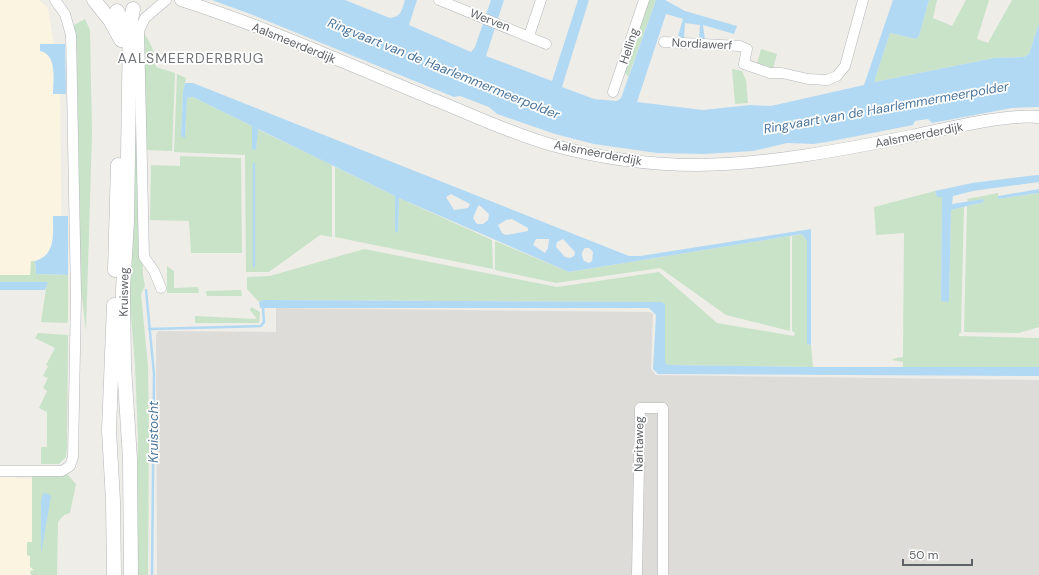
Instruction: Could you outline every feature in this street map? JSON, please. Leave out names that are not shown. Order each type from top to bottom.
[{"type":"main road","points":[[94,0],[110,20],[121,40]]},
{"type":"main road","points":[[103,0],[117,11],[126,11],[138,4]]},
{"type":"main road","name":"Kruisweg","points":[[131,575],[130,459],[124,366],[123,289],[127,221],[130,26],[138,4]]},
{"type":"main road","name":"Kruisweg","points":[[114,575],[113,501],[109,430],[115,290],[121,40],[123,34],[122,22],[117,11]]},
{"type":"street","points":[[0,471],[50,472],[66,469],[71,464],[74,456],[76,295],[71,36],[65,14],[55,0]]},
{"type":"street","name":"Kruisweg","points":[[161,288],[154,271],[144,257],[139,31],[145,18],[166,0]]},
{"type":"street","name":"Aalsmeerderdijk","points":[[181,0],[285,39],[496,125],[551,144],[602,156],[649,162],[698,165],[780,158],[867,145],[1004,119],[1039,117]]},
{"type":"street","name":"Werven","points":[[439,0],[452,2],[546,44]]},
{"type":"street","points":[[529,36],[541,0]]},
{"type":"street","name":"Helling","points":[[613,92],[644,0]]},
{"type":"street","name":"Nordiawerf","points":[[664,42],[740,46],[747,49],[744,64],[770,73],[782,73],[808,79],[828,80],[837,76],[845,66],[862,0]]},
{"type":"street","name":"Naritaweg","points":[[637,575],[640,408],[663,408],[663,575]]},
{"type":"shaded area","points":[[0,0],[39,0],[48,8],[60,83],[62,275],[0,276]]},
{"type":"shaded area","points":[[276,308],[650,312],[653,314],[651,369],[656,375],[1039,380],[1039,575],[157,575],[156,335],[158,331],[276,332]]},
{"type":"shaded area","points":[[0,477],[37,479],[46,575],[0,575]]},
{"type":"green space","points":[[648,0],[656,0],[628,77],[622,68]]},
{"type":"green space","points":[[929,0],[937,0],[933,18],[952,26],[966,0],[989,0],[977,39],[988,43],[1012,0],[1039,0],[1039,23],[1029,54],[1024,57],[994,58],[874,82],[890,33],[916,39],[919,36]]},
{"type":"green space","points":[[85,19],[90,30],[92,134],[86,331],[81,290],[77,70],[74,25]]},
{"type":"green space","points":[[142,30],[152,47],[156,67],[175,73],[172,151],[146,150]]},
{"type":"green space","points":[[134,44],[143,275],[145,286],[141,294],[148,366],[148,575],[135,575],[138,439],[135,365],[129,292]]},
{"type":"green space","points":[[761,49],[777,54],[773,69],[757,64]]},
{"type":"green space","points":[[732,69],[742,71],[746,80],[748,103],[735,104]]},
{"type":"green space","points":[[177,74],[186,78],[183,91],[181,136],[185,137],[187,98],[193,97],[252,126],[256,150],[257,129],[332,165],[332,237],[320,235],[269,272],[246,272],[245,155],[174,152]]},
{"type":"green space","points":[[180,156],[241,158],[242,253],[191,253],[189,221],[150,220],[151,165],[180,166]]},
{"type":"green space","points":[[335,167],[395,196],[398,232],[399,198],[492,240],[493,269],[335,237]]},
{"type":"green space","points":[[935,191],[937,197],[942,197],[941,301],[949,301],[951,210],[964,207],[961,333],[959,333],[959,336],[1039,338],[1039,367],[903,367],[903,362],[892,360],[903,357],[904,233],[876,235],[874,207]]},
{"type":"green space","points":[[998,193],[998,199],[1039,193],[1039,327],[1019,333],[964,332],[967,206],[984,202],[982,199],[968,202],[967,199]]},
{"type":"green space","points":[[802,234],[807,241],[807,344],[811,345],[813,367],[668,365],[665,362],[665,304],[662,302],[263,300],[259,302],[247,289],[247,277],[270,276],[364,249],[557,287],[659,272],[717,323],[794,336],[795,333],[792,331],[792,236]]},
{"type":"green space","points":[[790,236],[790,331],[726,315],[660,268],[556,283],[495,270],[495,241],[569,272]]},
{"type":"green space","points":[[31,261],[35,261],[36,274],[68,275],[67,323],[41,322],[47,282],[0,282],[0,275],[30,275]]},
{"type":"green space","points":[[167,266],[174,271],[174,288],[198,287],[199,293],[167,293]]},
{"type":"green space","points":[[241,290],[242,296],[207,296],[206,291]]},
{"type":"green space","points":[[251,307],[260,312],[259,323],[195,323],[195,316],[257,319],[250,310]]},
{"type":"green space","points":[[38,333],[68,335],[67,448],[66,457],[59,464],[41,464],[41,447],[47,447],[47,412],[39,408],[47,391],[43,388],[48,378],[43,376],[48,366],[46,365],[55,348],[35,338]]},
{"type":"green space","points":[[67,474],[76,484],[70,513],[64,515],[58,522],[57,575],[31,575],[30,571],[34,570],[30,567],[30,556],[27,555],[27,542],[32,542],[32,476],[58,476]]},
{"type":"water","name":"Ringvaart van de Haarlemmermeerpolder","points":[[212,0],[345,0],[390,18],[399,15],[405,0],[417,0],[409,25],[471,52],[475,47],[491,0],[504,0],[486,56],[552,81],[578,0],[589,0],[562,87],[594,99],[617,101],[621,98],[656,0],[665,0],[685,11],[737,26],[734,34],[703,25],[705,40],[699,39],[700,25],[685,23],[684,38],[678,36],[683,19],[666,14],[637,102],[703,110],[750,105],[771,106],[864,85],[893,0],[929,0],[919,36],[916,39],[890,33],[874,82],[994,58],[1024,57],[1029,54],[1039,23],[1039,107],[1012,108],[932,123],[928,119],[915,121],[913,125],[813,144],[787,143],[753,151],[704,154],[657,153],[594,144],[555,134],[497,114],[489,107],[460,96],[454,97],[253,15]]},
{"type":"water","points":[[40,44],[65,44],[66,94],[53,94],[54,76],[52,63],[46,53],[40,51]]},
{"type":"water","points":[[185,83],[193,83],[629,256],[640,256],[811,229],[811,345],[807,344],[807,241],[802,234],[569,272],[399,198],[398,233],[395,231],[395,196],[258,129],[256,150],[252,149],[252,126],[193,97],[187,98],[185,138],[181,136],[183,91]],"holes":[[[451,194],[470,204],[468,208],[454,210],[446,197]],[[479,205],[489,214],[488,220],[483,224],[477,224],[473,218]],[[512,219],[528,228],[528,231],[506,235],[502,233],[498,225],[506,220]],[[536,239],[549,239],[548,248],[545,253],[533,245]],[[563,239],[575,252],[574,256],[570,258],[565,257],[556,247],[557,242]],[[585,248],[589,248],[593,252],[592,261],[589,263],[584,261],[582,256]]]},
{"type":"water","points":[[1039,175],[1039,182],[973,191],[953,196],[952,204],[983,199],[984,202],[951,210],[949,302],[941,301],[942,197],[937,197],[935,191],[972,183]]},
{"type":"water","points":[[1039,189],[1039,193],[998,199],[998,196]]},
{"type":"water","points":[[53,216],[68,216],[68,275],[36,274],[35,261],[47,254],[52,243]]},
{"type":"water","points":[[0,282],[48,282],[45,290],[0,290]]},
{"type":"water","points":[[263,300],[662,302],[665,304],[665,362],[668,365],[813,367],[1039,367],[1039,376],[658,374],[653,369],[656,315],[649,308],[260,308],[259,302]]},
{"type":"water","points":[[46,493],[51,496],[41,554],[41,501],[43,494]]},
{"type":"waterway","points":[[254,164],[254,266]]},
{"type":"waterway","name":"Kruistocht","points":[[146,290],[154,374],[152,575]]},
{"type":"waterway","points":[[149,329],[261,326],[264,322],[263,308]]},
{"type":"district","name":"AALSMEERDERBRUG","points":[[191,58]]}]
